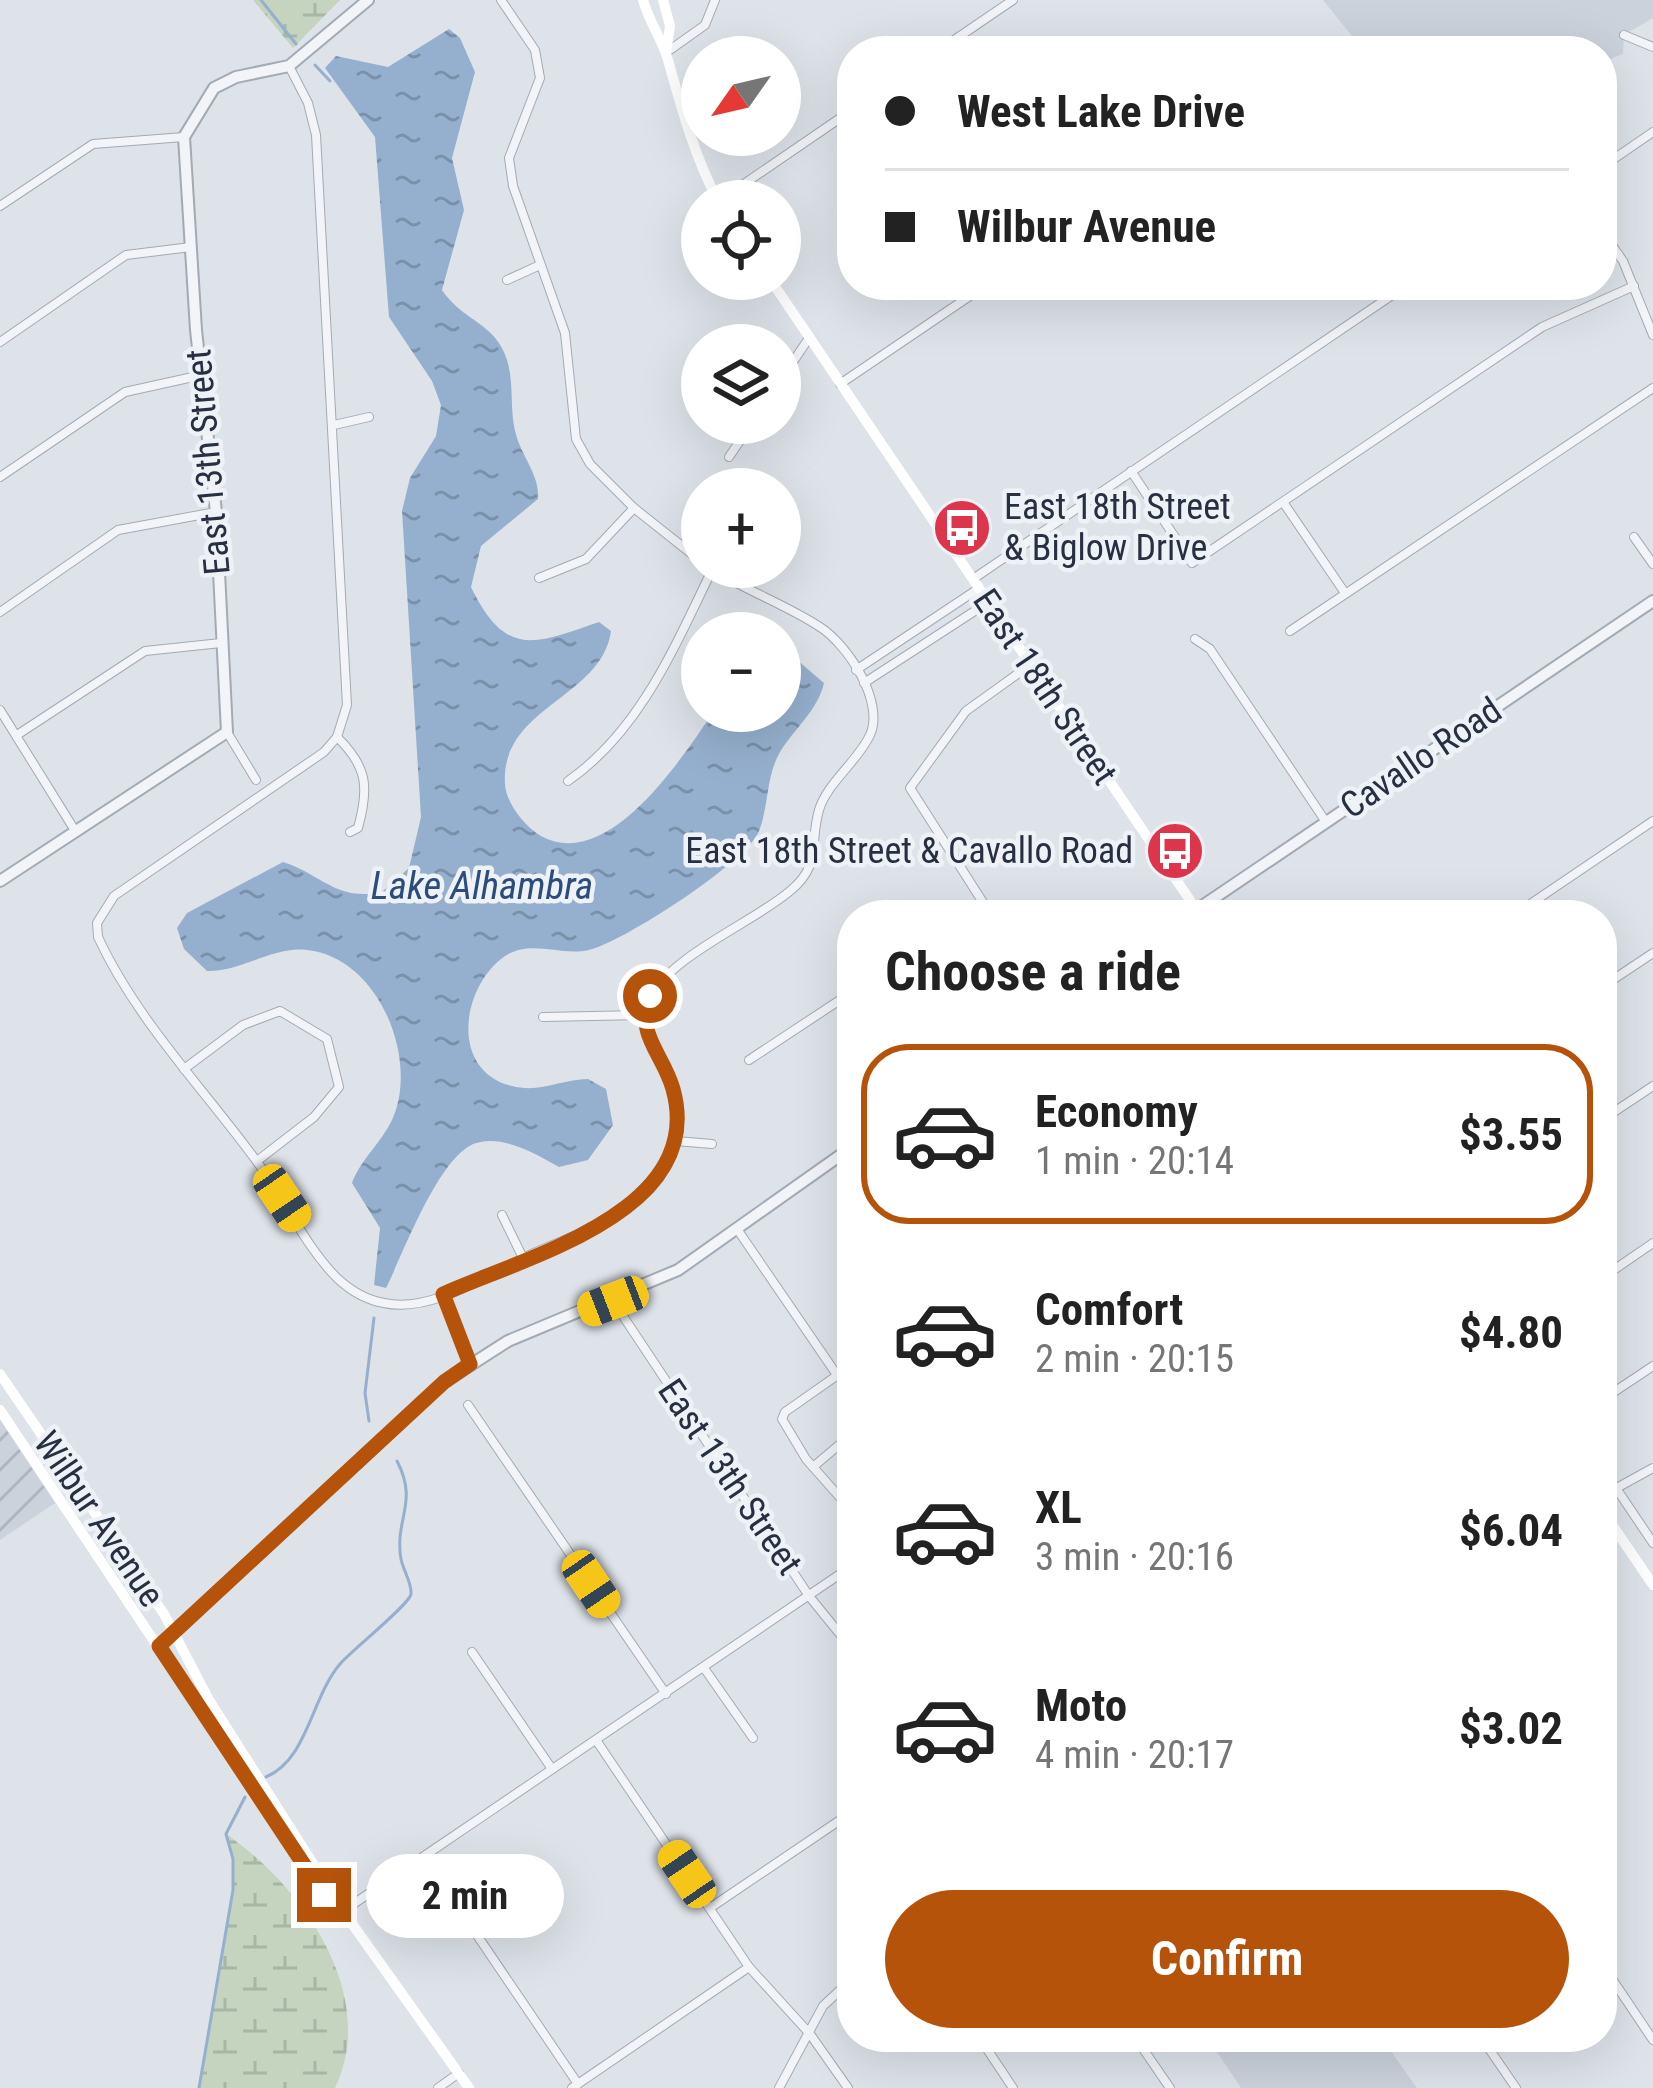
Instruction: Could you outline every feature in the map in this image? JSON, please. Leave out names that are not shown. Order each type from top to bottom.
[{"type":"main road","points":[[643,0],[651,31],[666,53],[695,158],[707,180]]},
{"type":"main road","points":[[663,0],[670,26],[666,53]]},
{"type":"main road","name":"East 18th Street","points":[[784,300],[1186,900]]},
{"type":"main road","name":"Wilbur Avenue","points":[[0,1374],[173,1632],[209,1700],[343,1912],[469,2088]]},
{"type":"main road","name":"Wilbur Avenue","points":[[0,1410],[324,1895],[343,1912]]},
{"type":"main road","points":[[1617,1532],[1653,1586]]},
{"type":"street","points":[[0,206],[93,144],[184,137],[214,88],[236,77],[290,66],[368,0]]},
{"type":"street","points":[[501,0],[536,50],[540,79],[509,158],[539,265],[565,333],[576,439],[590,464],[634,508],[681,545]]},
{"type":"street","points":[[666,53],[705,25],[715,0]]},
{"type":"street","points":[[960,36],[1013,0]]},
{"type":"street","points":[[1624,34],[1653,46]]},
{"type":"street","points":[[290,66],[316,134],[346,705],[337,737],[324,752],[114,896],[97,923],[106,954],[184,1069],[256,1161],[332,1274],[349,1288],[400,1305],[443,1294],[636,1202],[662,1175],[676,1141],[678,1108],[669,1076],[648,1041],[643,1015],[668,974],[807,876],[816,858],[819,809],[870,735],[875,715],[860,676],[826,630],[749,588]]},
{"type":"street","points":[[749,180],[837,120]]},
{"type":"street","points":[[1617,157],[1653,132]]},
{"type":"street","name":"East 13th Street","points":[[184,137],[216,512],[227,732],[256,780]]},
{"type":"street","points":[[0,342],[126,255],[191,247]]},
{"type":"street","points":[[1617,257],[1653,335]]},
{"type":"street","points":[[507,280],[539,265]]},
{"type":"street","points":[[1617,294],[1634,286]]},
{"type":"street","points":[[840,384],[964,300]]},
{"type":"street","points":[[860,676],[975,584],[1131,471],[1385,300]]},
{"type":"street","points":[[1131,471],[1192,563],[1285,505],[1542,327],[1603,300]]},
{"type":"street","points":[[801,350],[809,338]]},
{"type":"street","points":[[0,477],[124,392],[202,375]]},
{"type":"street","points":[[1290,631],[1653,388]]},
{"type":"street","points":[[334,425],[370,417]]},
{"type":"street","points":[[728,457],[737,444]]},
{"type":"street","points":[[1285,505],[1345,593]]},
{"type":"street","points":[[539,578],[586,560],[634,508]]},
{"type":"street","points":[[0,612],[118,530],[216,512]]},
{"type":"street","points":[[1634,537],[1653,564]]},
{"type":"street","points":[[568,781],[590,766],[656,686],[698,588]]},
{"type":"street","name":"Cavallo Road","points":[[1214,900],[1653,601]]},
{"type":"street","points":[[860,676],[987,602]]},
{"type":"street","points":[[1195,639],[1210,649],[1326,822]]},
{"type":"street","points":[[17,735],[145,651],[221,643]]},
{"type":"street","points":[[980,900],[910,788],[966,711],[1030,664]]},
{"type":"street","points":[[0,710],[74,829]]},
{"type":"street","points":[[0,881],[227,732]]},
{"type":"street","points":[[337,737],[359,759],[368,791],[358,828],[350,832]]},
{"type":"street","points":[[1536,900],[1653,821]]},
{"type":"street","points":[[1617,977],[1653,952]]},
{"type":"street","points":[[749,1060],[837,1002]]},
{"type":"street","points":[[184,1069],[243,1025],[280,1011],[327,1039],[339,1087],[314,1118],[256,1161]]},
{"type":"street","points":[[543,1017],[643,1015]]},
{"type":"street","points":[[1617,1110],[1653,1086]]},
{"type":"street","points":[[676,1141],[712,1144]]},
{"type":"street","points":[[159,1646],[444,1382],[508,1341],[678,1270],[837,1158]]},
{"type":"street","points":[[502,1215],[523,1258]]},
{"type":"street","points":[[737,1229],[837,1375],[782,1419],[837,1494]]},
{"type":"street","points":[[1617,1268],[1653,1243]]},
{"type":"street","points":[[443,1294],[470,1364]]},
{"type":"street","name":"East 13th Street","points":[[613,1301],[809,1596],[837,1631]]},
{"type":"street","points":[[1617,1390],[1653,1366]]},
{"type":"street","points":[[468,1405],[666,1694]]},
{"type":"street","points":[[813,1467],[837,1447]]},
{"type":"street","points":[[1653,1468],[1618,1491],[1653,1543]]},
{"type":"street","points":[[343,1912],[837,1576]]},
{"type":"street","points":[[472,1652],[552,1769]]},
{"type":"street","points":[[704,1667],[753,1738]]},
{"type":"street","points":[[596,1740],[749,1966],[810,2034],[848,2088]]},
{"type":"street","points":[[710,1908],[837,1822]]},
{"type":"street","points":[[424,1856],[575,2086],[749,1966]]},
{"type":"street","points":[[1617,1986],[1653,2040]]},
{"type":"street","points":[[779,2088],[823,2006],[837,1993]]},
{"type":"street","points":[[989,2052],[1013,2088]]},
{"type":"street","points":[[1145,2052],[1169,2088]]},
{"type":"street","points":[[1491,2052],[1516,2088]]},
{"type":"street","points":[[438,2088],[459,2073]]},
{"type":"shaded area","points":[[1323,0],[1653,0],[1653,18],[1624,35],[1623,54],[1617,56],[1617,36],[1352,36]]},
{"type":"shaded area","points":[[0,1420],[55,1503],[0,1540]]},
{"type":"shaded area","points":[[1217,2052],[1392,2052],[1417,2088],[1241,2088]]},
{"type":"green space","points":[[253,0],[340,0],[293,48]]},
{"type":"green space","points":[[226,1834],[281,1882],[325,1945],[348,2016],[346,2052],[335,2088],[199,2088],[233,1890],[233,1859]]},
{"type":"water","name":"Lake Alhambra","points":[[449,29],[460,38],[475,72],[452,158],[464,210],[442,290],[503,351],[517,438],[534,476],[538,499],[481,546],[471,587],[484,610],[510,636],[540,640],[599,622],[611,631],[604,654],[590,672],[518,737],[508,758],[505,784],[512,806],[541,836],[566,843],[592,839],[641,805],[700,732],[795,732],[775,761],[759,831],[732,862],[682,899],[606,944],[577,951],[522,949],[501,959],[487,973],[470,1011],[468,1031],[480,1066],[495,1079],[516,1087],[588,1079],[606,1089],[613,1125],[588,1160],[559,1167],[501,1142],[480,1142],[465,1149],[438,1182],[386,1288],[374,1285],[380,1228],[352,1183],[392,1120],[399,1095],[401,1069],[387,1015],[354,971],[332,957],[294,950],[207,971],[184,949],[177,928],[187,913],[283,862],[341,890],[366,894],[382,892],[409,868],[421,817],[402,511],[410,478],[436,436],[441,405],[432,381],[389,317],[375,137],[325,68],[336,56],[388,67]]},
{"type":"water","name":"Lake Alhambra","points":[[801,663],[824,683],[801,724]]},
{"type":"waterway","points":[[261,0],[296,44]]},
{"type":"waterway","points":[[315,65],[330,81]]},
{"type":"waterway","points":[[369,1421],[365,1393],[374,1318]]},
{"type":"waterway","points":[[266,1777],[291,1757],[340,1664],[411,1594],[401,1559],[406,1488],[397,1461]]},
{"type":"waterway","points":[[199,2088],[233,1890],[233,1859],[226,1834],[245,1797]]},
{"type":"place","name":"East 18th Street & Biglow Drive","points":[[962,528]]},
{"type":"place","name":"East 18th Street & Cavallo Road","points":[[1175,851]]},
{"type":"route","points":[[324,1895],[159,1646],[444,1382],[470,1364],[443,1294],[598,1225],[636,1202],[662,1175],[676,1141],[678,1108],[669,1076],[648,1041],[643,1015],[650,996]]}]
